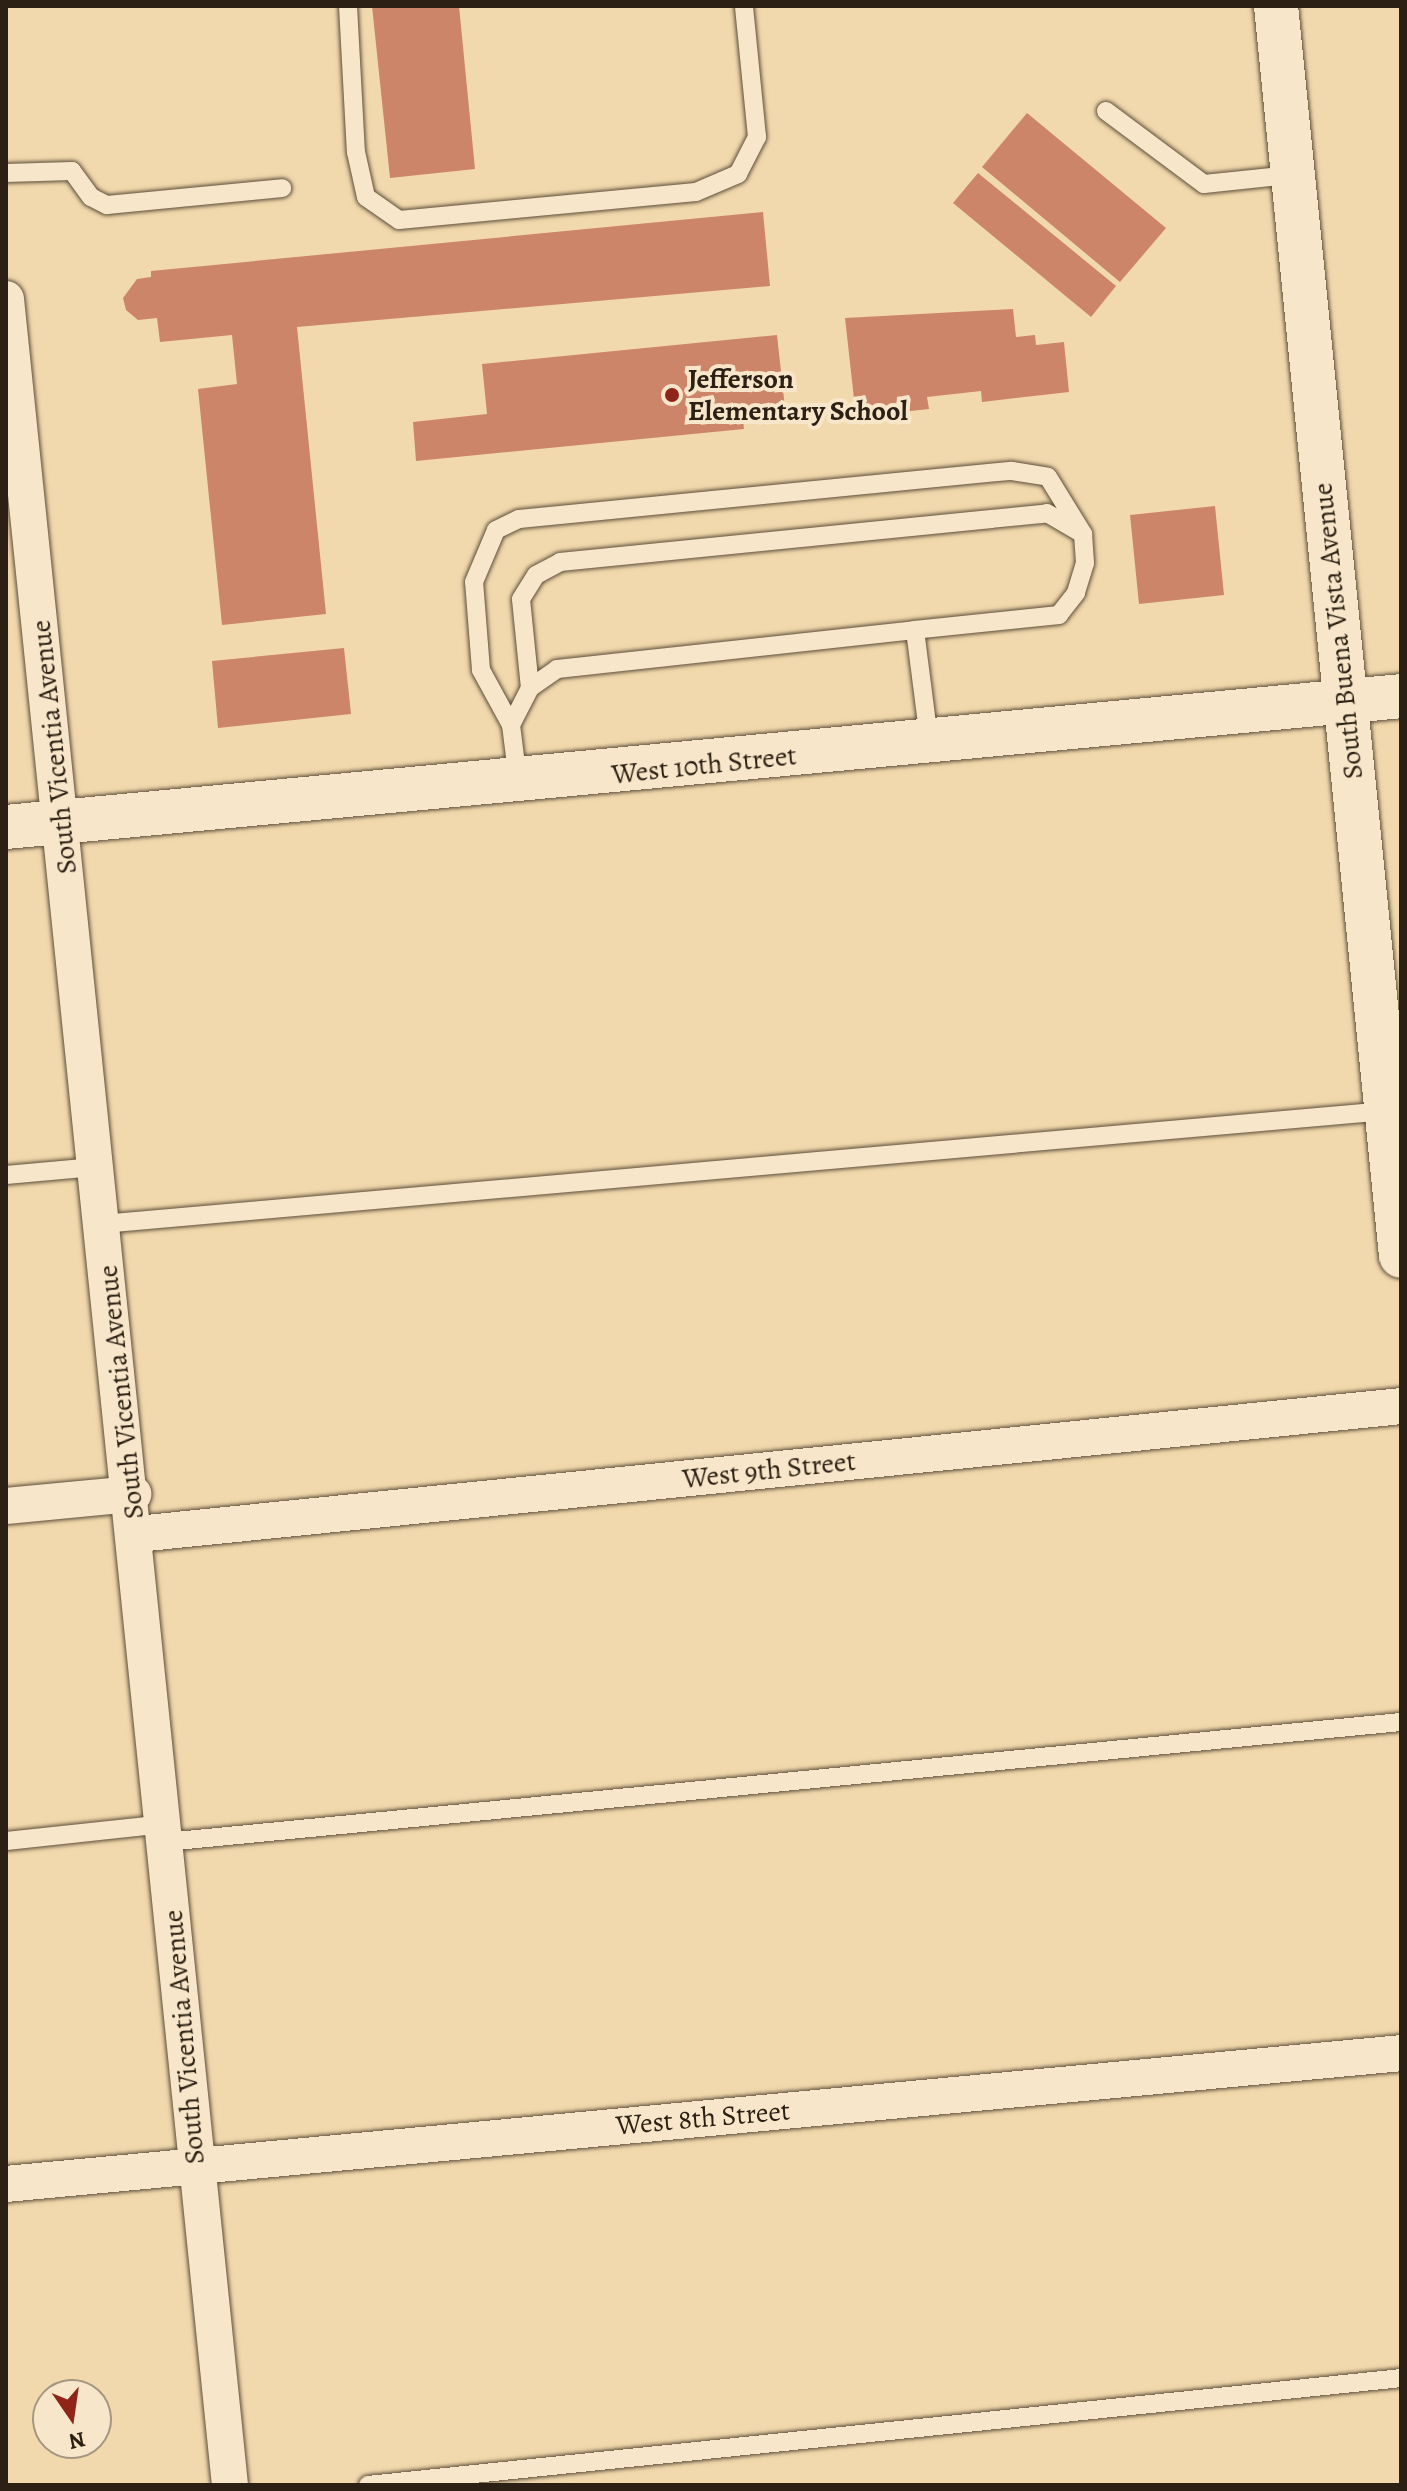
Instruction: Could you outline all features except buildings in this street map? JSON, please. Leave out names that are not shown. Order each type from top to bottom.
[{"type":"street","name":"South Buena Vista Avenue","points":[[1276,6],[1289,175],[1345,702],[1390,1032],[1387,1111],[1401,1256]]},
{"type":"street","name":"South Vicentia Avenue","points":[[6,299],[18,528],[62,821],[95,1167],[133,1494],[195,2165],[230,2485]]},
{"type":"street","name":"West 10th Street","points":[[6,827],[519,783],[1401,696]]},
{"type":"street","name":"West 9th Street","points":[[137,1534],[1401,1406]]},
{"type":"street","points":[[6,1506],[133,1494]]},
{"type":"street","name":"West 8th Street","points":[[6,2184],[1401,2053]]},
{"type":"lane","points":[[348,6],[356,152],[366,197],[399,220],[696,192],[738,174],[757,137],[744,6]]},
{"type":"lane","points":[[1106,111],[1204,184],[1289,175]]},
{"type":"lane","points":[[6,173],[72,171],[91,197],[107,205],[282,188]]},
{"type":"lane","points":[[519,783],[511,725],[481,670],[474,582],[496,530],[519,519],[1029,470],[1062,491],[1083,534],[1083,578],[1059,615],[569,667],[530,688]]},
{"type":"lane","points":[[511,725],[530,688],[521,599],[536,575],[560,562],[1032,514],[1063,519],[1083,534]]},
{"type":"lane","points":[[915,630],[929,742]]},
{"type":"lane","points":[[102,1224],[1387,1111]]},
{"type":"lane","points":[[6,1175],[95,1167]]},
{"type":"lane","points":[[6,1841],[165,1833],[1401,1722]]},
{"type":"lane","points":[[368,2485],[1401,2378]]},
{"type":"place","name":"Jefferson Elementary School","points":[[672,395]]}]
